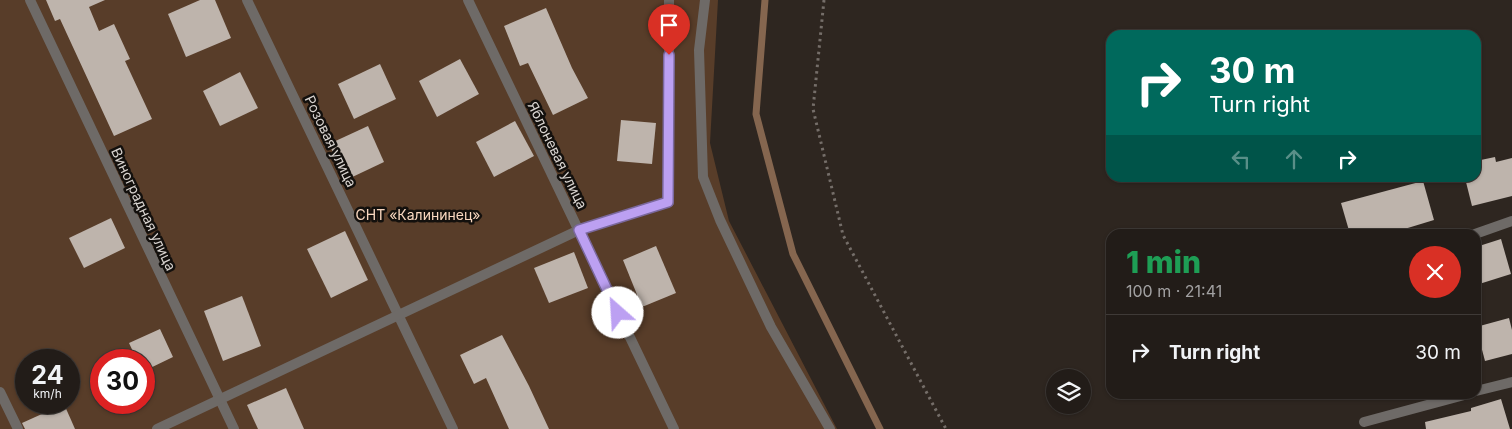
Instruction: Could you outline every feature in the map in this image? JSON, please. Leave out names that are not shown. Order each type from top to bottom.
[{"type":"street","name":"Виноградная улица","points":[[30,0],[234,429]]},
{"type":"street","name":"Розовая улица","points":[[247,0],[453,429]]},
{"type":"street","name":"Яблоневая улица","points":[[468,0],[674,429]]},
{"type":"street","points":[[157,429],[579,230],[668,202],[669,0]]},
{"type":"street","points":[[705,0],[698,50],[703,177],[720,220],[771,327],[830,429]]},
{"type":"street","points":[[1481,232],[1512,221]]},
{"type":"street","points":[[1481,390],[1512,382]]},
{"type":"street","points":[[0,392],[18,429]]},
{"type":"street","points":[[1364,422],[1449,399]]},
{"type":"path","points":[[824,0],[813,109],[843,236],[946,429]]},
{"type":"green space","name":"СНТ «Калининец»","points":[[0,0],[718,0],[710,143],[729,221],[837,429],[0,429]]},
{"type":"building","points":[[46,0],[105,0],[89,7],[99,31],[114,24],[130,59],[125,61],[152,119],[114,136],[60,19],[55,21]]},
{"type":"building","points":[[200,0],[215,0],[231,38],[186,57],[168,14]]},
{"type":"building","points":[[546,8],[572,68],[588,98],[553,115],[528,63],[520,66],[504,26]]},
{"type":"building","points":[[460,59],[479,94],[437,117],[419,81]]},
{"type":"building","points":[[380,64],[396,99],[354,119],[338,84]]},
{"type":"building","points":[[240,72],[258,108],[220,126],[203,91]]},
{"type":"building","points":[[621,120],[656,123],[652,164],[617,161]]},
{"type":"building","points":[[515,121],[534,156],[494,177],[476,142]]},
{"type":"building","points":[[368,126],[384,162],[346,180],[329,144]]},
{"type":"building","points":[[1495,157],[1496,162],[1512,158],[1512,196],[1472,206],[1466,182],[1481,182],[1481,160]]},
{"type":"building","points":[[1423,182],[1434,220],[1404,229],[1349,229],[1341,203]]},
{"type":"building","points":[[111,218],[125,248],[84,268],[69,238]]},
{"type":"building","points":[[345,231],[368,280],[331,298],[307,249]]},
{"type":"building","points":[[1501,239],[1511,274],[1481,283],[1481,245]]},
{"type":"building","points":[[656,246],[676,293],[642,307],[623,260]]},
{"type":"building","points":[[574,252],[588,288],[549,303],[534,268]]},
{"type":"building","points":[[242,296],[261,346],[223,361],[204,311]]},
{"type":"building","points":[[1509,318],[1512,330],[1512,354],[1485,361],[1481,346],[1481,326]]},
{"type":"building","points":[[160,329],[173,357],[155,366],[155,349],[132,349],[129,343]]},
{"type":"building","points":[[502,335],[549,429],[509,429],[486,378],[474,384],[460,355]]},
{"type":"building","points":[[286,388],[304,429],[258,429],[247,405]]},
{"type":"building","points":[[1501,399],[1510,429],[1426,429],[1425,422],[1471,411],[1471,408]]},
{"type":"building","points":[[42,414],[68,414],[75,429],[25,429],[22,423]]},
{"type":"waterway","points":[[765,0],[756,114],[793,254],[880,429]]},
{"type":"route","points":[[618,313],[579,230],[668,202],[669,55]]}]
